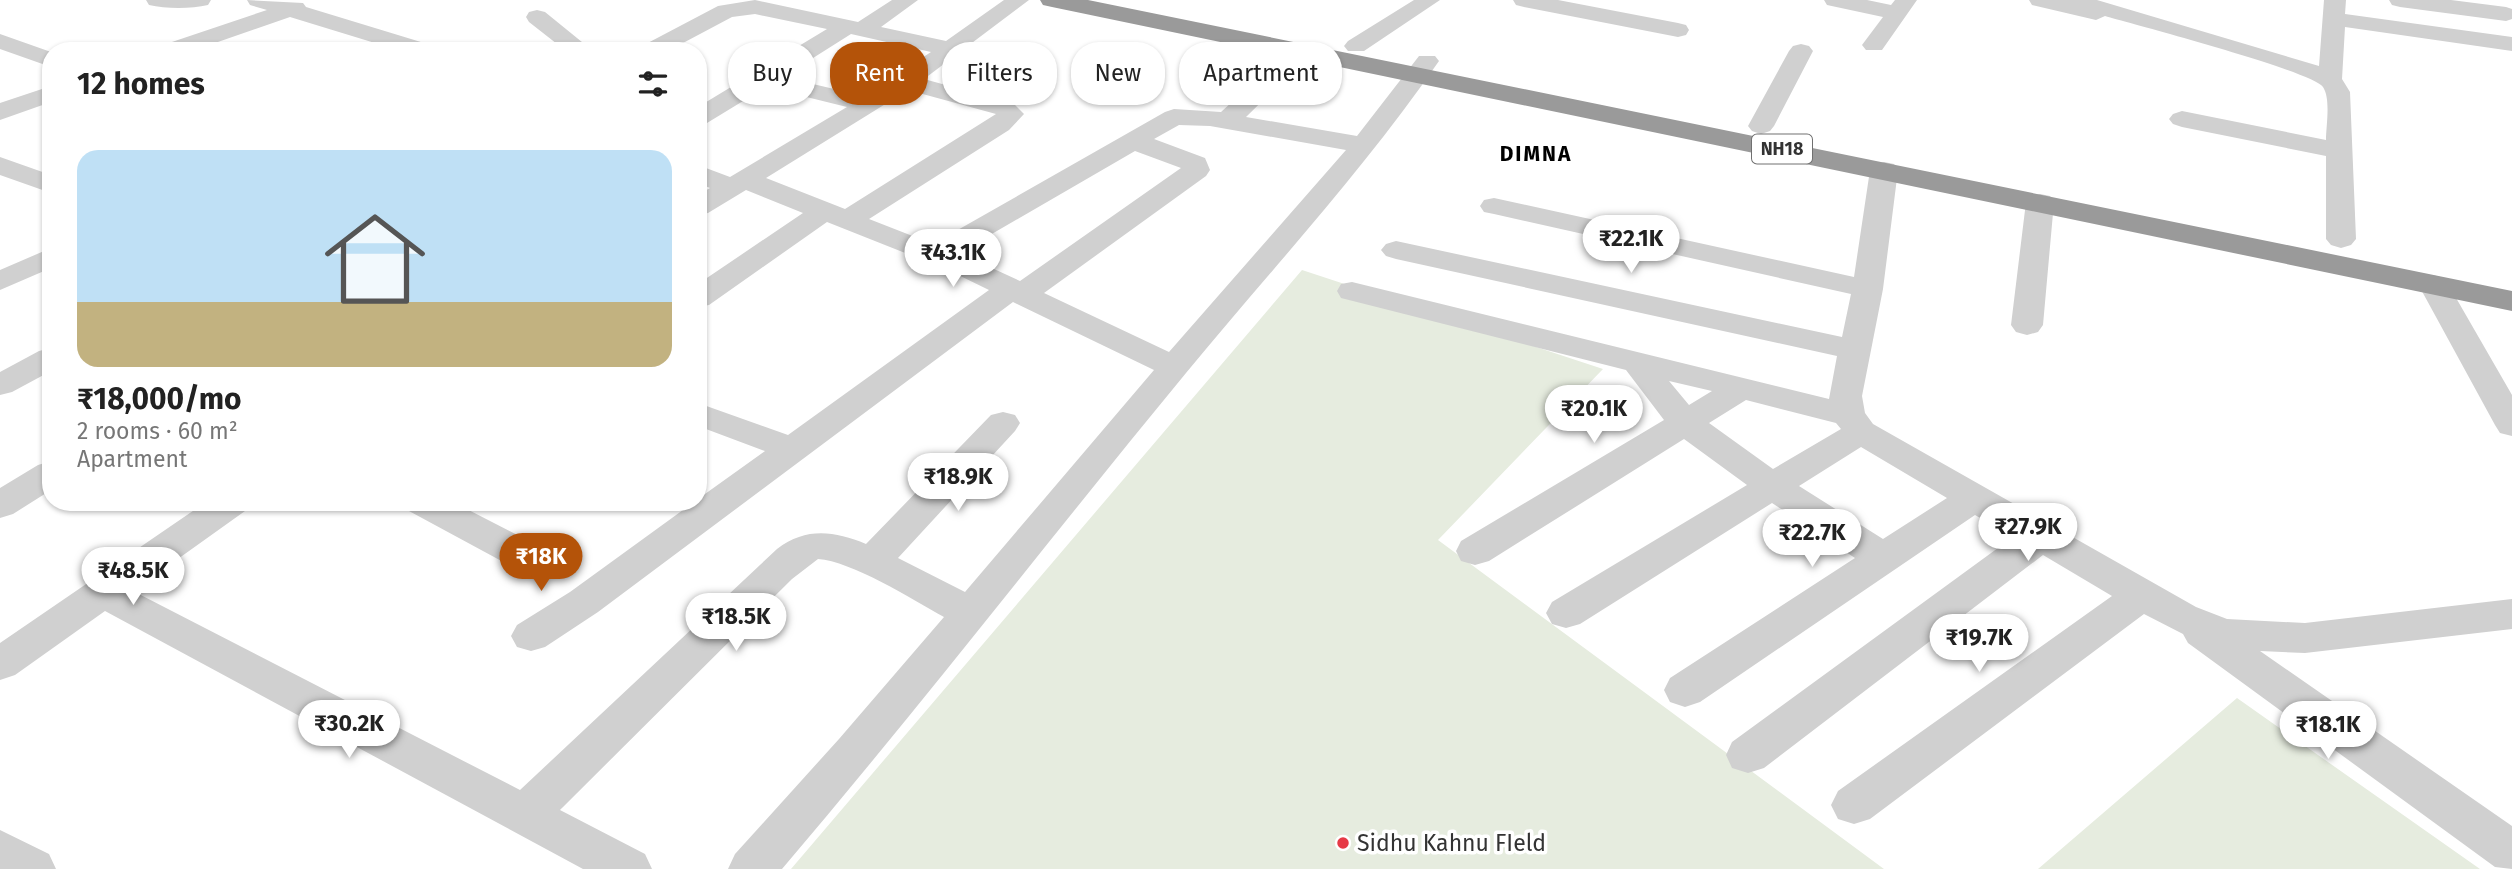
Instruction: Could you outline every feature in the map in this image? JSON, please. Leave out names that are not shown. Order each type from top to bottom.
[{"type":"highway","name":"NH18","points":[[1052,0],[1257,42]]},
{"type":"highway","name":"NH18","points":[[1140,0],[1356,46],[1422,67],[2040,202],[2436,265]]},
{"type":"highway","name":"NH18","points":[[1342,56],[1422,67],[1761,126],[2341,239],[2436,265],[2512,300]]},
{"type":"street","points":[[157,0],[201,0]]},
{"type":"street","points":[[258,0],[396,42]]},
{"type":"street","points":[[194,42],[318,0]]},
{"type":"street","points":[[816,49],[907,0]]},
{"type":"street","points":[[961,42],[1018,0]]},
{"type":"street","points":[[1356,46],[1430,0]]},
{"type":"street","points":[[1524,0],[1570,4],[1678,30]]},
{"type":"street","points":[[1835,0],[1901,6],[1874,45]]},
{"type":"street","points":[[2040,0],[2137,23],[2332,82]]},
{"type":"street","points":[[2073,0],[2145,11],[2273,57],[2332,82]]},
{"type":"street","points":[[2400,0],[2505,12]]},
{"type":"street","points":[[667,42],[726,11],[774,4],[855,27],[942,47]]},
{"type":"street","points":[[2341,239],[2338,92],[2332,82],[2335,9],[2512,44]]},
{"type":"street","points":[[537,17],[559,42]]},
{"type":"street","points":[[0,41],[42,57]]},
{"type":"street","points":[[1761,126],[1801,51]]},
{"type":"street","points":[[752,869],[788,832],[1174,367],[1364,145],[1422,67]]},
{"type":"street","points":[[707,293],[836,216],[1000,125],[1011,114],[1005,109],[928,87]]},
{"type":"street","points":[[8,109],[42,96]]},
{"type":"street","points":[[707,113],[728,100]]},
{"type":"street","points":[[707,202],[868,105]]},
{"type":"street","points":[[1227,121],[1244,105]]},
{"type":"street","points":[[8,109],[42,118]]},
{"type":"street","points":[[935,255],[1174,117],[1227,121],[1364,145]]},
{"type":"street","points":[[2182,119],[2340,151]]},
{"type":"street","points":[[531,636],[584,602],[1016,291],[1196,170],[1195,164],[1131,140]]},
{"type":"street","points":[[0,165],[42,181]]},
{"type":"street","points":[[1854,423],[1845,396],[1868,289],[1884,170]]},
{"type":"street","points":[[707,175],[836,216],[935,255],[1174,367]]},
{"type":"street","points":[[2027,326],[2040,202]]},
{"type":"street","points":[[1494,206],[1868,289]]},
{"type":"street","points":[[1396,250],[1855,350]]},
{"type":"street","points":[[0,281],[42,261]]},
{"type":"street","points":[[2436,265],[2512,425]]},
{"type":"street","points":[[1352,291],[1742,388],[1854,423],[1973,498],[2182,618],[2512,852]]},
{"type":"street","points":[[1637,362],[1685,423],[1772,486],[1884,558]]},
{"type":"street","points":[[0,385],[42,363]]},
{"type":"street","points":[[1475,551],[1742,388]]},
{"type":"street","points":[[707,417],[793,449]]},
{"type":"street","points":[[871,563],[1003,423]]},
{"type":"street","points":[[1566,613],[1772,486],[1854,423]]},
{"type":"street","points":[[0,505],[42,478]]},
{"type":"street","points":[[1685,690],[1973,498]]},
{"type":"street","points":[[0,664],[219,511]]},
{"type":"street","points":[[439,511],[521,554]]},
{"type":"street","points":[[1748,754],[2040,537]]},
{"type":"street","points":[[525,815],[797,554],[816,545],[844,549],[970,613]]},
{"type":"street","points":[[102,592],[628,869]]},
{"type":"street","points":[[1854,805],[2142,595]]},
{"type":"street","points":[[2182,618],[2225,634],[2305,638],[2512,614]]},
{"type":"street","points":[[0,851],[32,869]]},
{"type":"shaded area","name":"Sidhu Kahnu FIeld","points":[[1302,270],[1603,369],[1438,540],[1884,869],[791,869]]},
{"type":"shaded area","points":[[2237,698],[2480,869],[2038,869]]},
{"type":"place","name":"Sidhu Kahnu FIeld","points":[[1343,843]]},
{"type":"district","name":"DIMNA","points":[[1536,154]]}]
